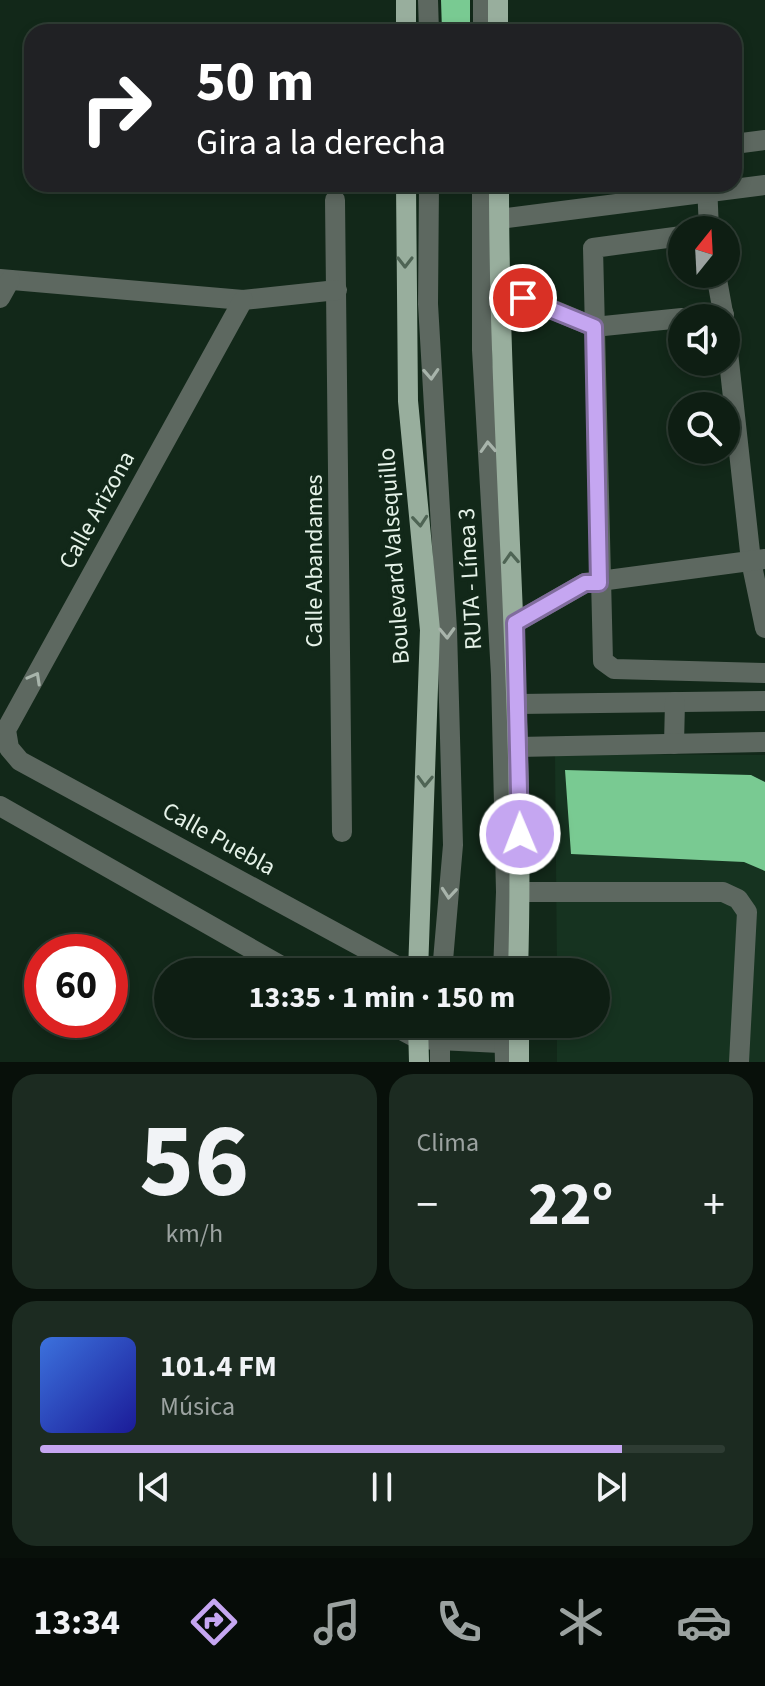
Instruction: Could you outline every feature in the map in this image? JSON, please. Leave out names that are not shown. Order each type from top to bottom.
[{"type":"main road","points":[[406,0],[406,24]]},
{"type":"main road","points":[[498,0],[498,24]]},
{"type":"main road","name":"Boulevard Valsequillo","points":[[406,192],[408,401],[430,630],[418,958]]},
{"type":"main road","points":[[499,192],[499,287],[518,704],[521,892],[519,958]]},
{"type":"main road","points":[[419,1062],[427,1038]]},
{"type":"street","points":[[428,0],[429,24]]},
{"type":"street","points":[[483,0],[483,24]]},
{"type":"street","points":[[742,143],[765,140]]},
{"type":"street","points":[[742,186],[765,185]]},
{"type":"street","points":[[429,192],[428,304],[447,630],[453,845],[443,958]]},
{"type":"street","name":"RUTA - Línea 3","points":[[482,192],[482,350],[501,675],[506,892],[504,958]]},
{"type":"street","points":[[499,219],[679,192]]},
{"type":"street","points":[[706,192],[708,216]]},
{"type":"street","name":"Calle Abandames","points":[[335,200],[342,832]]},
{"type":"street","points":[[668,238],[593,248],[603,661],[614,669],[765,673]]},
{"type":"street","points":[[3,286],[243,300],[337,290]]},
{"type":"street","points":[[499,287],[594,327],[668,320]]},
{"type":"street","name":"Calle Arizona","points":[[9,748],[6,730],[243,300]]},
{"type":"street","points":[[732,376],[765,628]]},
{"type":"street","points":[[515,623],[585,583],[758,560]]},
{"type":"street","points":[[518,704],[765,701]]},
{"type":"street","points":[[674,744],[675,702]]},
{"type":"street","points":[[518,747],[765,742]]},
{"type":"street","name":"Calle Puebla","points":[[9,748],[20,761],[382,958]]},
{"type":"street","points":[[0,806],[267,958]]},
{"type":"street","points":[[521,892],[723,892],[738,899],[747,912],[739,1062]]},
{"type":"street","points":[[431,1038],[440,1062]]},
{"type":"street","points":[[474,1038],[512,1043]]},
{"type":"shaded area","points":[[555,754],[765,755],[765,1062],[557,1062],[557,1038],[610,1038],[610,958],[557,958]]},
{"type":"building","points":[[441,0],[470,0],[470,24],[442,24]]},
{"type":"building","points":[[565,770],[751,775],[765,782],[765,871],[744,862],[571,854]]},
{"type":"route","points":[[520,834],[515,623],[585,583],[599,583],[594,327],[523,298]]}]
